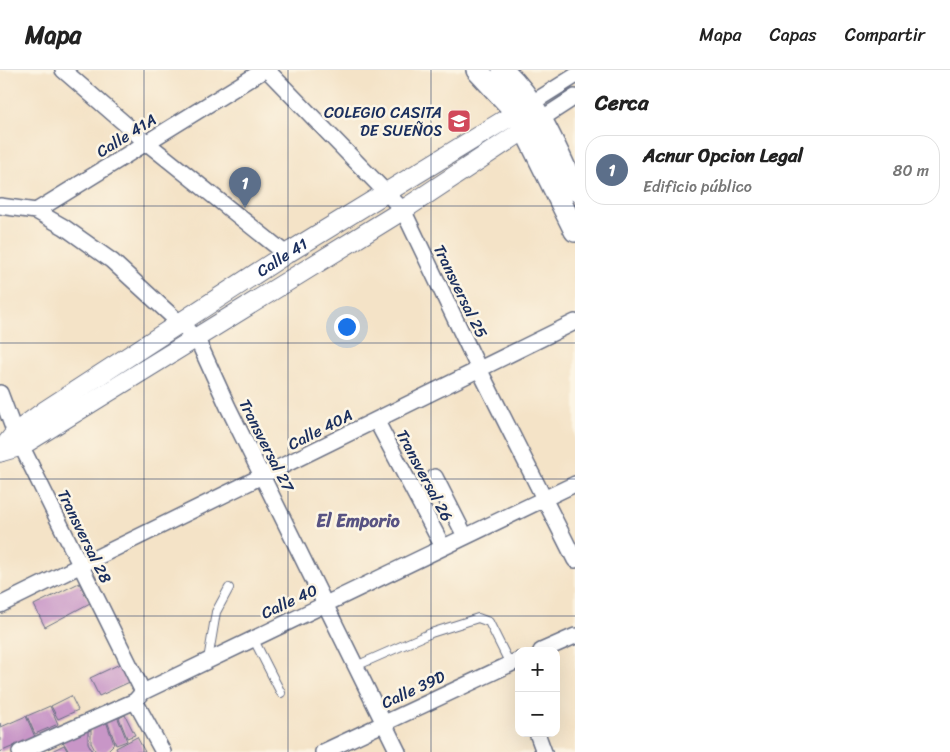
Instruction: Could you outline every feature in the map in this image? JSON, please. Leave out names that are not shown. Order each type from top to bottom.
[{"type":"main road","points":[[478,70],[528,116],[575,190]]},
{"type":"main road","points":[[503,70],[521,86],[528,116],[575,231]]},
{"type":"street","points":[[63,70],[147,143],[286,254]]},
{"type":"street","name":"Calle 41A","points":[[36,211],[266,70]]},
{"type":"street","name":"Transversal 25","points":[[266,70],[388,193],[402,210],[575,560]]},
{"type":"street","name":"Calle 41","points":[[18,440],[197,339],[326,256],[402,210],[528,116],[575,76]]},
{"type":"street","name":"Calle 41","points":[[0,452],[179,323],[286,254],[388,193],[528,116],[575,96]]},
{"type":"street","points":[[0,206],[36,211]]},
{"type":"street","name":"Transversal 27","points":[[36,211],[64,227],[112,261],[197,339],[398,752]]},
{"type":"street","name":"Calle 40A","points":[[0,605],[575,322]]},
{"type":"street","name":"Transversal 28","points":[[0,394],[18,440],[81,566],[163,752]]},
{"type":"street","name":"Transversal 26","points":[[376,420],[443,546]]},
{"type":"street","points":[[435,477],[465,536]]},
{"type":"street","name":"Calle 40","points":[[20,752],[36,748],[208,660],[575,484]]},
{"type":"street","points":[[549,647],[575,636]]},
{"type":"street","name":"Calle 39D","points":[[323,752],[515,662]]},
{"type":"street","points":[[538,737],[544,752]]},
{"type":"lane","points":[[208,660],[216,612],[229,588]]},
{"type":"lane","points":[[356,666],[431,634],[478,618],[489,622],[515,662]]},
{"type":"lane","points":[[253,638],[281,694]]},
{"type":"building","points":[[79,583],[90,603],[45,627],[34,605]]},
{"type":"building","points":[[122,663],[134,680],[99,696],[90,678]]},
{"type":"building","points":[[71,696],[78,710],[58,719],[51,706]]},
{"type":"building","points":[[50,706],[58,724],[35,734],[27,716]]},
{"type":"building","points":[[125,715],[135,735],[127,738],[119,718]]},
{"type":"building","points":[[26,716],[35,737],[0,752],[0,723],[1,727]]},
{"type":"building","points":[[117,716],[127,741],[116,745],[107,721]]},
{"type":"building","points":[[106,721],[114,744],[106,752],[96,752],[91,743],[91,729]]},
{"type":"building","points":[[88,725],[88,743],[93,752],[69,752],[62,740]]},
{"type":"building","points":[[137,737],[145,752],[118,752],[116,748]]},
{"type":"building","points":[[64,745],[68,752],[50,752]]},
{"type":"place","name":"COLEGIO CASITA DE SUEÑOS","points":[[459,121]]},
{"type":"place","name":"Acnur Opcion Legal","points":[[245,208]]},
{"type":"district","name":"El Emporio","points":[[358,521]]}]
